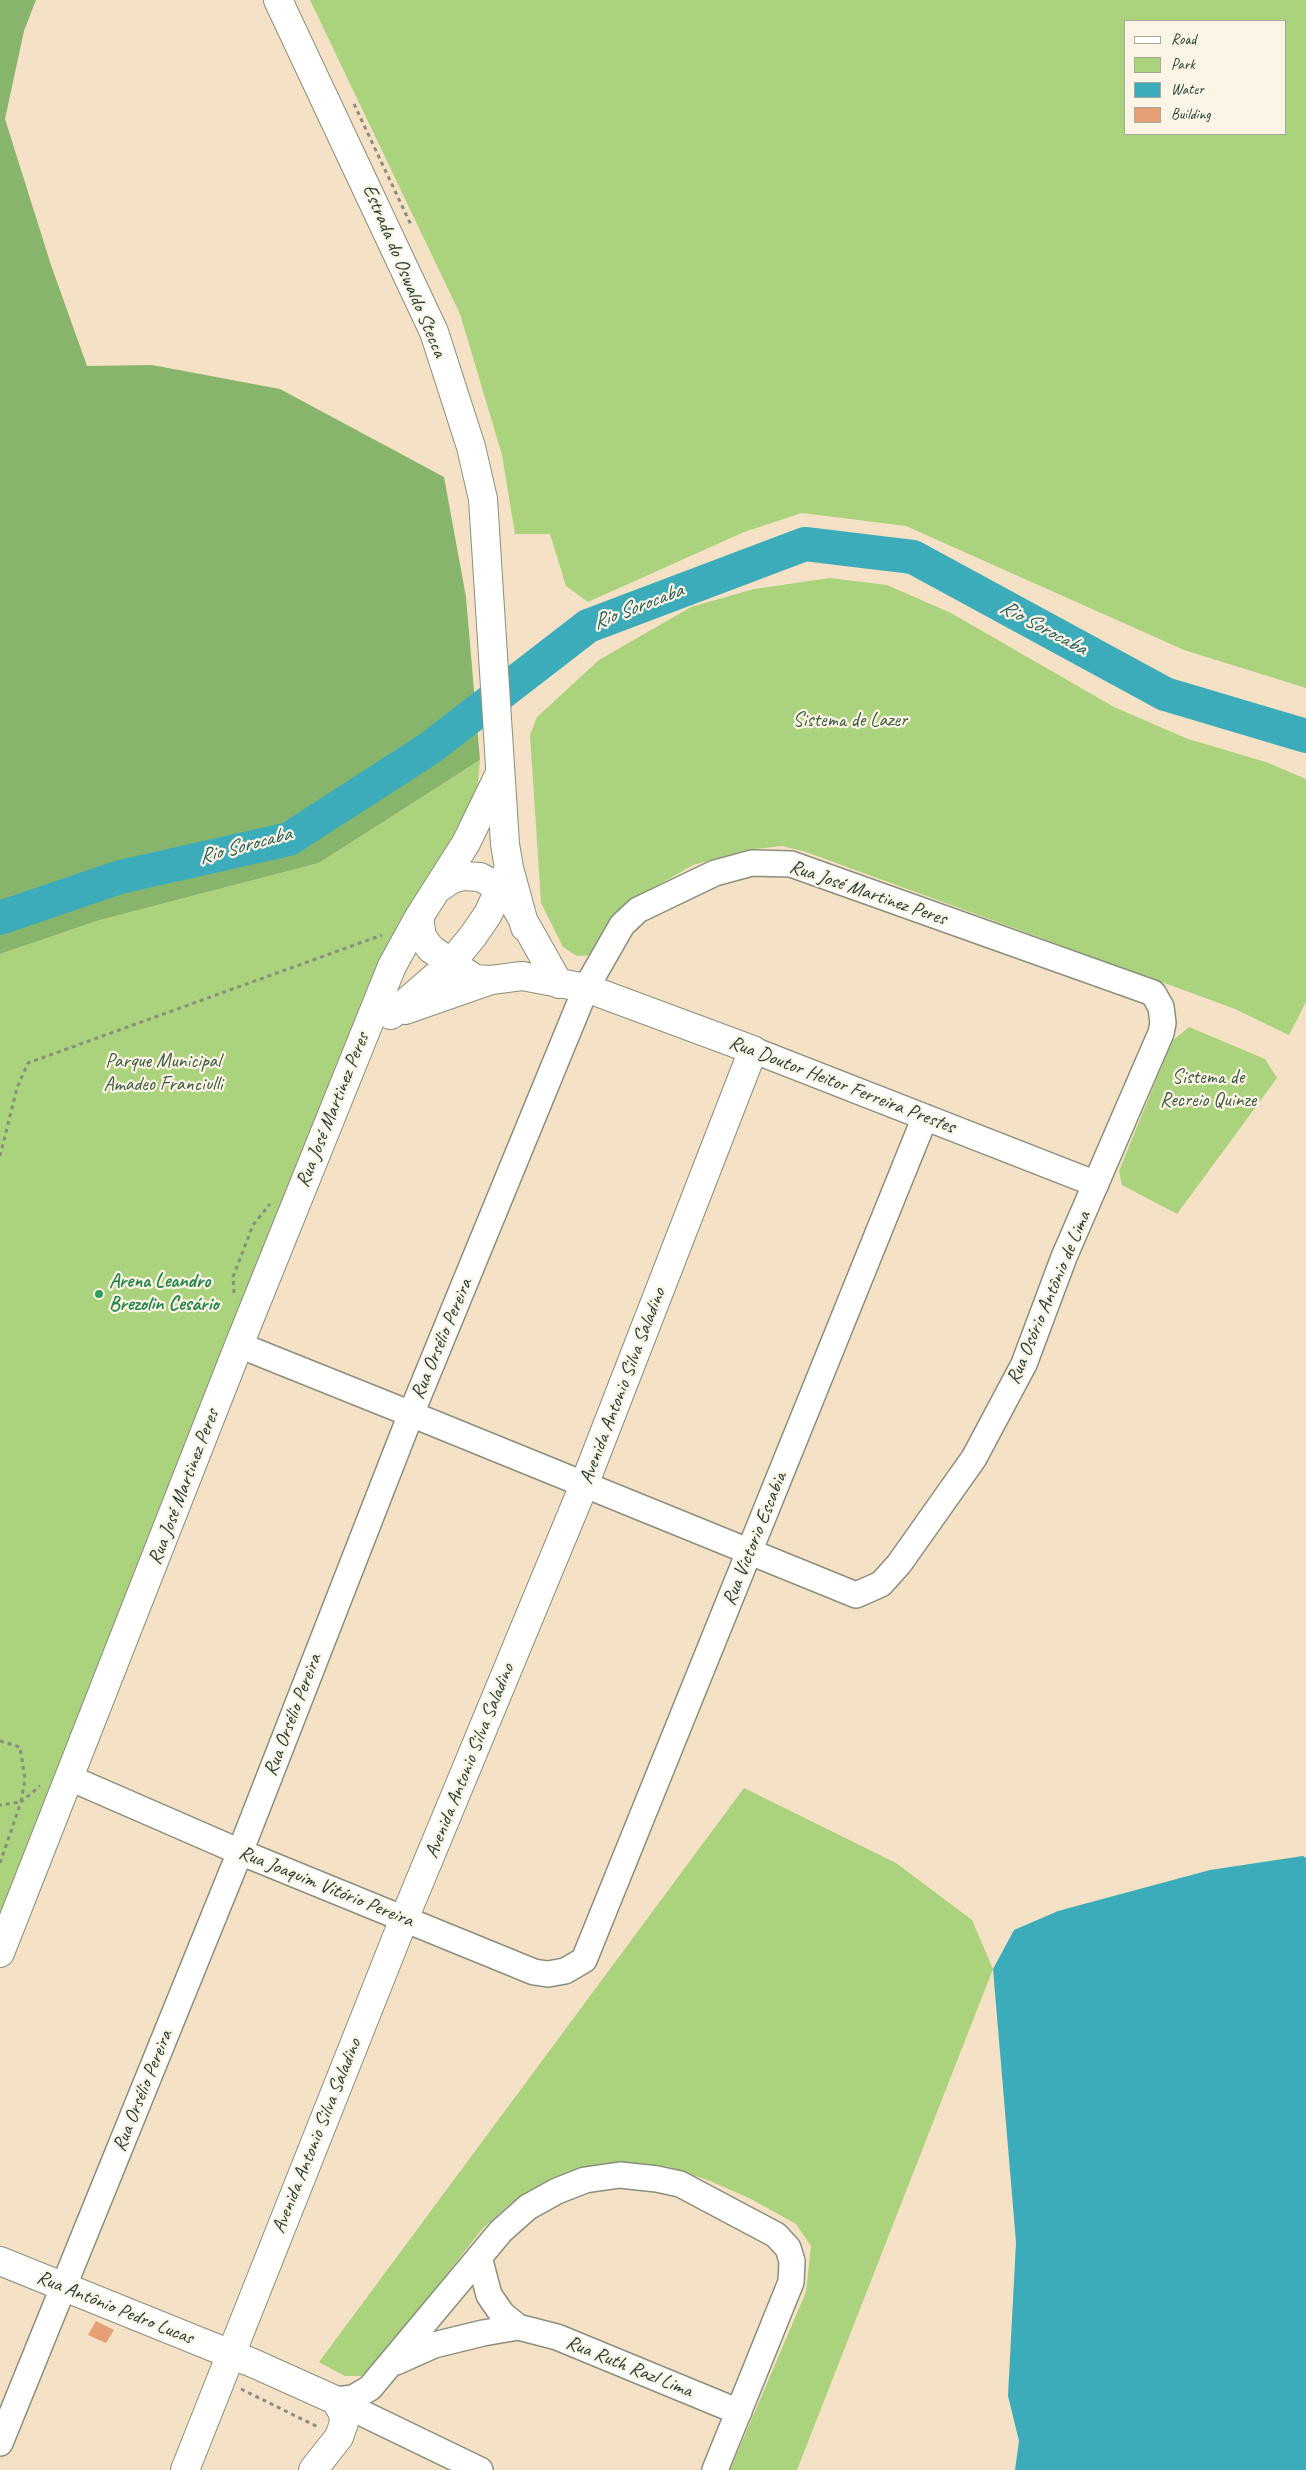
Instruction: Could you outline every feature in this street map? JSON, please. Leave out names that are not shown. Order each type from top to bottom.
[{"type":"main road","name":"Estrada do Oswaldo Stecca","points":[[278,0],[434,332],[471,447],[483,499],[499,768]]},
{"type":"main road","points":[[499,768],[505,878],[525,927],[559,984]]},
{"type":"main road","name":"Rua José Martinez Peres","points":[[0,1953],[239,1345],[380,1018],[392,966],[419,917],[466,843],[499,768]]},
{"type":"main road","points":[[439,888],[452,879],[463,876],[505,878]]},
{"type":"main road","name":"Rua José Martinez Peres","points":[[380,1018],[450,964],[488,914],[505,878]]},
{"type":"main road","points":[[419,917],[422,937],[431,950],[475,979],[491,980],[522,976],[586,988]]},
{"type":"main road","points":[[380,1018],[491,980]]},
{"type":"main road","name":"Rua Doutor Heitor Ferreira Prestes","points":[[586,988],[753,1050]]},
{"type":"main road","name":"Avenida Antonio Silva Saladino","points":[[185,2470],[229,2376],[241,2325],[404,1919],[584,1485],[753,1050]]},
{"type":"main road","name":"Rua Antônio Pedro Lucas","points":[[0,2261],[193,2339],[229,2376],[255,2364],[335,2400]]},
{"type":"main road","points":[[193,2339],[213,2336],[241,2325]]},
{"type":"main road","points":[[313,2470],[339,2437],[344,2423],[343,2413],[335,2400]]},
{"type":"street","name":"Rua José Martinez Peres","points":[[586,988],[622,925],[638,910],[715,873],[752,863],[791,864],[1152,993]]},
{"type":"street","name":"Rua Orsélio Pereira","points":[[0,2442],[240,1852],[411,1414],[586,988]]},
{"type":"street","name":"Rua Osório Antônio de Lima","points":[[749,1552],[856,1595],[881,1584],[899,1564],[974,1458],[1024,1364],[1064,1257],[1161,1032],[1163,1023],[1161,1008],[1152,993]]},
{"type":"street","name":"Rua Doutor Heitor Ferreira Prestes","points":[[753,1050],[1096,1184]]},
{"type":"street","name":"Rua Victorio Escabia","points":[[584,1960],[925,1117]]},
{"type":"street","points":[[239,1345],[749,1552]]},
{"type":"street","name":"Rua Joaquim Vitório Pereira","points":[[70,1778],[240,1852],[534,1972],[548,1974],[565,1971],[584,1960]]},
{"type":"street","points":[[335,2400],[361,2395],[387,2370],[501,2231],[528,2207],[557,2191],[585,2180],[620,2175],[657,2179],[680,2184],[776,2235],[788,2248],[792,2261],[790,2282],[715,2470]]},
{"type":"street","name":"Rua Ruth Razl Lima","points":[[479,2257],[489,2295],[502,2314],[518,2327]]},
{"type":"street","name":"Rua Ruth Razl Lima","points":[[387,2370],[434,2345],[518,2327],[557,2337],[739,2412]]},
{"type":"street","points":[[387,2370],[382,2400],[387,2415],[397,2429]]},
{"type":"street","points":[[335,2400],[480,2470]]},
{"type":"street","points":[[339,2437],[364,2428],[397,2429]]},
{"type":"path","points":[[0,1156],[17,1088],[28,1063],[383,934]]},
{"type":"path","points":[[0,1741],[20,1747],[25,1779],[21,1802],[0,1805]]},
{"type":"path","points":[[229,2376],[240,2388],[339,2437]]},
{"type":"green space","points":[[0,0],[36,0],[24,31],[5,119],[51,265],[87,366],[152,365],[280,389],[444,477],[466,597],[480,760],[319,863],[100,920],[0,954]]},
{"type":"green space","points":[[310,0],[1306,0],[1306,688],[1184,650],[906,526],[802,513],[744,532],[588,602],[566,586],[550,534],[515,534],[502,455],[460,314]]},
{"type":"green space","name":"Sistema de Lazer","points":[[830,578],[887,585],[951,613],[1114,707],[1188,739],[1266,762],[1306,779],[1306,1002],[1289,1035],[1235,1009],[806,852],[782,846],[746,850],[693,865],[636,898],[595,955],[577,956],[563,947],[541,903],[530,735],[537,717],[599,660],[691,607],[754,589]]},
{"type":"green space","name":"Parque Municipal Amadeo Franciulli","points":[[480,760],[477,792],[380,968],[0,1928],[0,954],[100,920],[319,863]]},
{"type":"green space","name":"Sistema de Recreio Quinze","points":[[1189,1027],[1265,1059],[1277,1078],[1177,1214],[1122,1185],[1119,1171],[1172,1041]]},
{"type":"green space","points":[[744,1788],[896,1863],[972,1920],[993,1969],[797,2470],[730,2470],[806,2292],[811,2246],[796,2224],[751,2199],[710,2181],[666,2166],[610,2164],[562,2176],[511,2203],[482,2229],[382,2357],[361,2376],[345,2376],[319,2362]]},
{"type":"water","points":[[1303,1856],[1306,1858],[1306,2470],[1015,2470],[1019,2441],[1008,2396],[1016,2242],[993,1969],[1014,1930],[1058,1911],[1210,1870]]},
{"type":"building","points":[[96,2321],[114,2330],[106,2343],[88,2335]]},
{"type":"waterway","name":"Rio Sorocaba","points":[[0,918],[120,877],[289,839],[430,748],[588,626],[805,544],[913,557],[1165,694],[1306,736]]},
{"type":"place","name":"Arena Leandro Brezolin Cesário","points":[[99,1294]]}]
